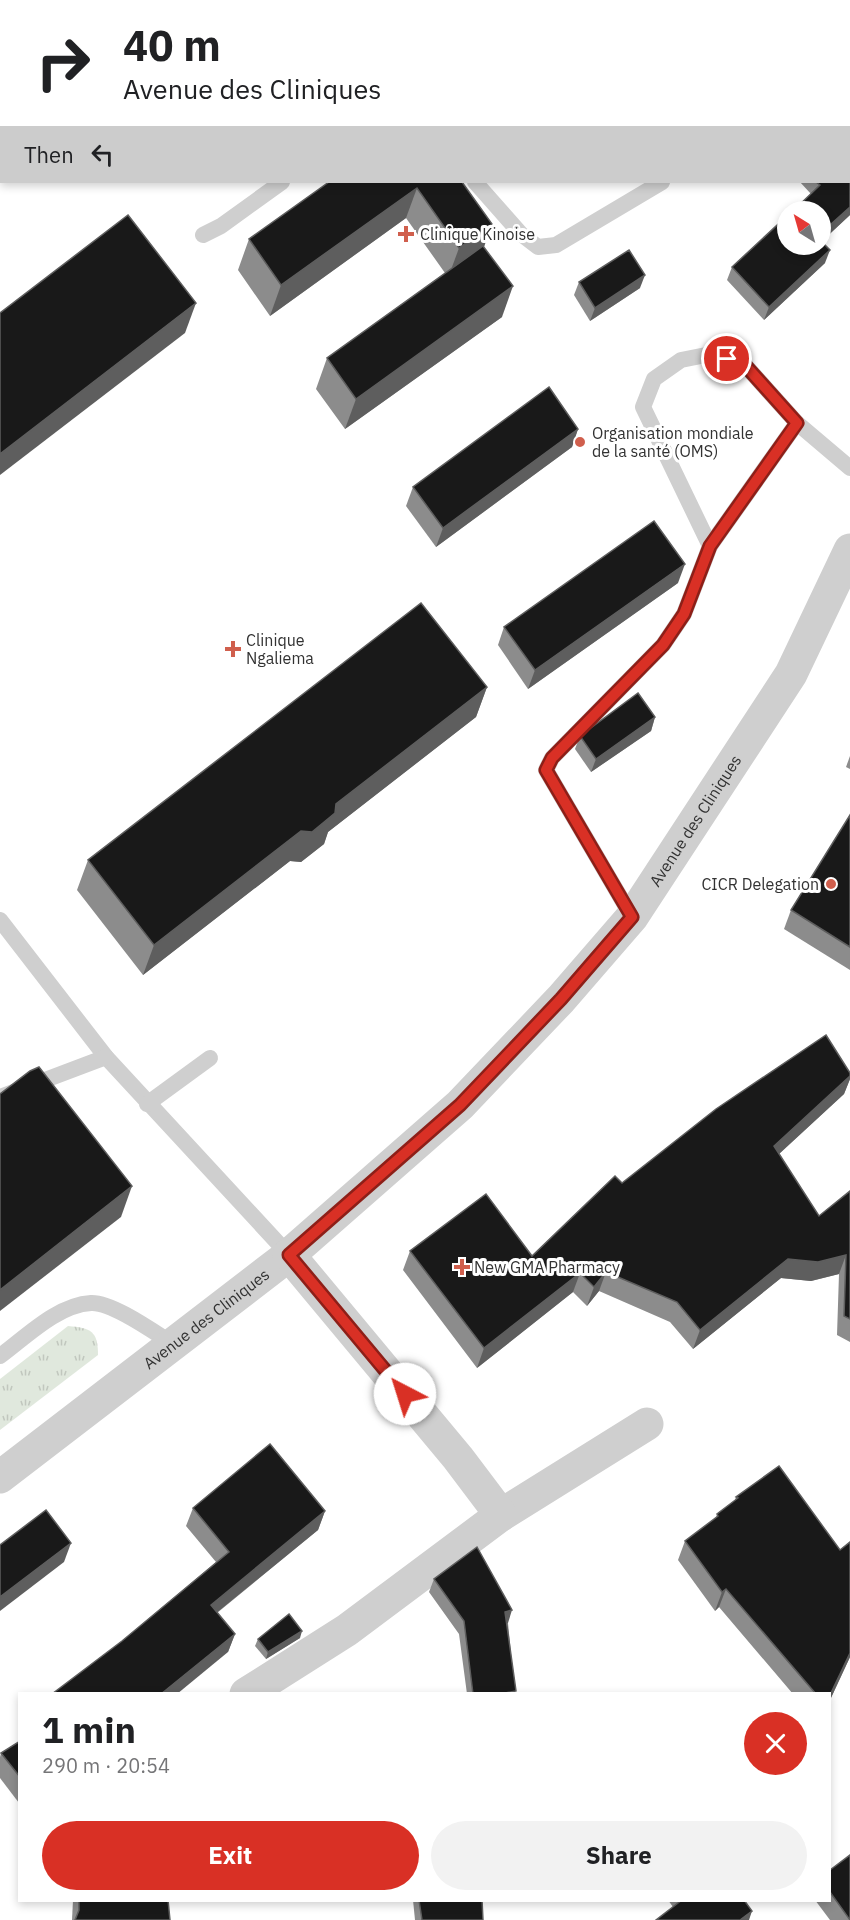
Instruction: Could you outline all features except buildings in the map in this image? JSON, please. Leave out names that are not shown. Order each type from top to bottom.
[{"type":"street","name":"Avenue des Cliniques","points":[[0,1477],[289,1255],[460,1105],[561,999],[632,917],[791,674],[850,550]]},
{"type":"street","points":[[289,1255],[446,1443],[501,1515]]},
{"type":"street","points":[[249,1692],[347,1630],[501,1515],[647,1424]]},
{"type":"lane","points":[[203,235],[221,226],[281,183]]},
{"type":"lane","points":[[476,183],[521,234],[538,247],[556,245],[634,190],[658,183]]},
{"type":"lane","points":[[710,546],[643,407],[654,379],[681,360],[711,354],[744,364],[797,423],[850,468]]},
{"type":"lane","points":[[632,917],[546,770],[552,758],[663,645],[684,614],[710,546],[797,423]]},
{"type":"lane","points":[[0,920],[106,1057],[289,1255]]},
{"type":"lane","points":[[0,1097],[106,1057]]},
{"type":"lane","points":[[147,1104],[210,1058]]},
{"type":"lane","points":[[0,1356],[59,1313],[92,1303],[117,1311],[173,1344]]},
{"type":"green space","points":[[68,1326],[92,1332],[97,1341],[98,1355],[0,1430],[0,1379]]},
{"type":"place","name":"Clinique Kinoise","points":[[406,234]]},
{"type":"place","name":"Organisation mondiale de la santé (OMS)","points":[[580,442]]},
{"type":"place","name":"Clinique Ngaliema","points":[[233,649]]},
{"type":"place","name":"CICR Delegation","points":[[831,884]]},
{"type":"place","name":"New GMA Pharmacy","points":[[462,1267]]},
{"type":"route","points":[[405,1394],[289,1255],[460,1105],[561,999],[632,917],[546,770],[552,758],[663,645],[684,614],[710,546],[797,423],[744,364],[727,359]]}]
